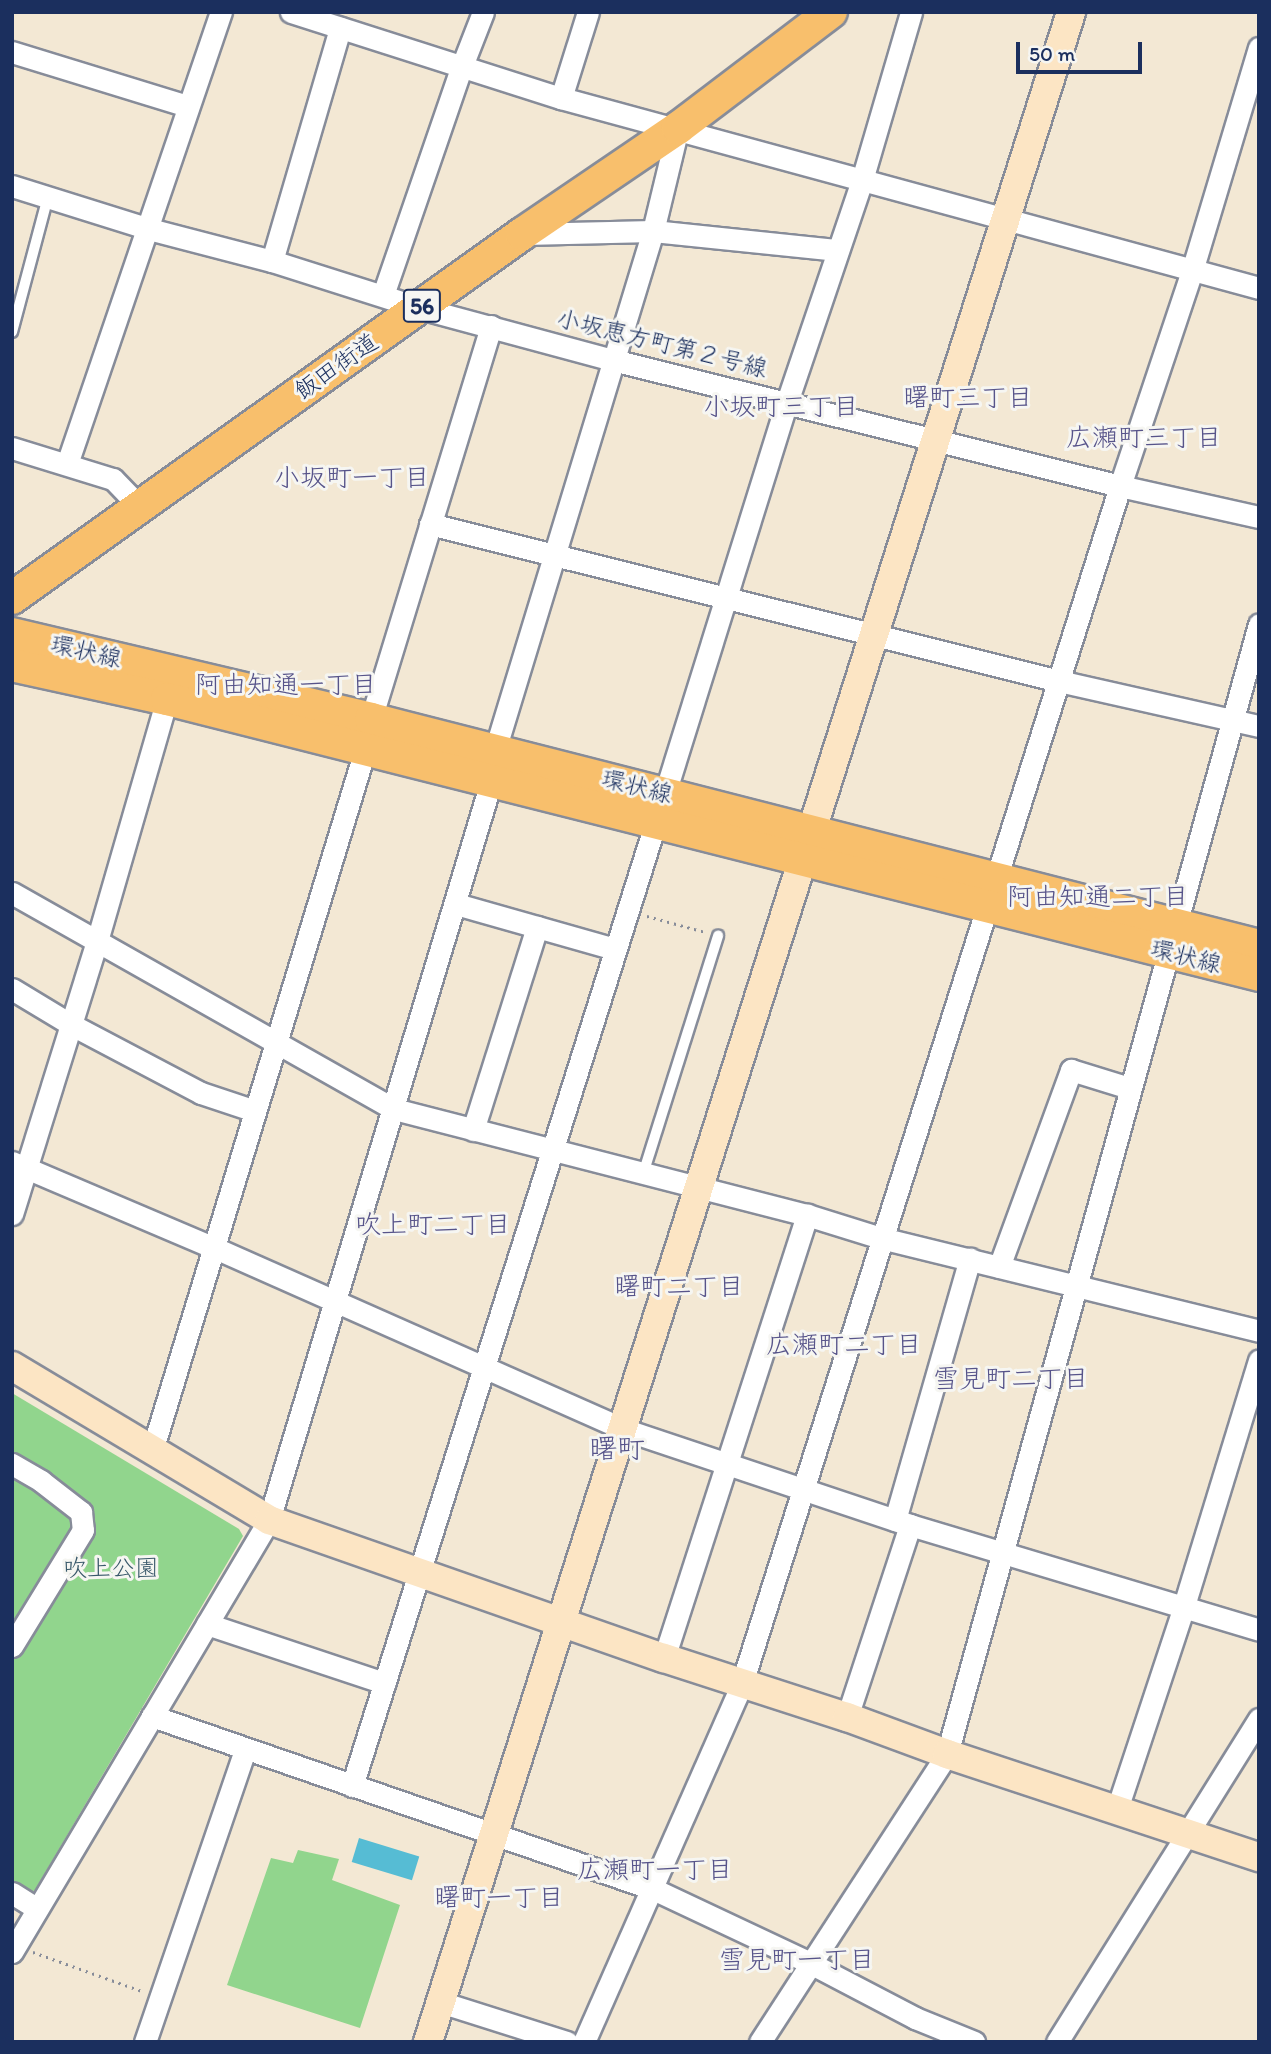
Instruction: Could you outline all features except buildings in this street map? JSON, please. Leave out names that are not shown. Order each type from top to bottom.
[{"type":"main road","name":"飯田街道","points":[[12,598],[138,505],[522,234],[678,128],[831,12]]},
{"type":"main road","name":"環状線","points":[[12,634],[495,750],[660,807],[800,860],[991,891]]},
{"type":"main road","name":"環状線","points":[[12,664],[167,699],[491,782],[810,830],[991,891],[1172,938],[1259,975]]},
{"type":"main road","name":"環状線","points":[[1172,938],[1259,946]]},
{"type":"street","points":[[67,464],[221,12]]},
{"type":"street","points":[[291,12],[561,98],[1259,288]]},
{"type":"street","points":[[383,295],[483,12]]},
{"type":"street","points":[[561,98],[588,12]]},
{"type":"street","points":[[352,1786],[418,1571],[484,1370],[550,1150],[788,402],[862,180],[911,12]]},
{"type":"street","points":[[428,2042],[699,1189],[800,860],[1007,220],[1071,12]]},
{"type":"street","points":[[272,261],[340,28]]},
{"type":"street","points":[[584,2042],[742,1683],[1119,486],[1192,271],[1259,48]]},
{"type":"street","points":[[12,52],[188,106]]},
{"type":"street","points":[[495,750],[556,557],[653,231],[678,128]]},
{"type":"street","name":"小坂恵方町第２号線","points":[[12,186],[149,229],[272,261],[420,308],[613,360],[935,438],[1119,486],[1259,517]]},
{"type":"street","points":[[522,234],[653,231],[838,250]]},
{"type":"street","points":[[371,719],[491,326]]},
{"type":"street","points":[[12,448],[113,479],[138,505]]},
{"type":"street","points":[[430,524],[1059,681],[1259,726]]},
{"type":"street","points":[[760,2042],[947,1754],[1074,1284],[1259,624]]},
{"type":"street","points":[[12,1214],[19,1165],[97,942],[167,699]]},
{"type":"street","points":[[152,1451],[365,750]]},
{"type":"street","points":[[14,1949],[269,1520],[491,782]]},
{"type":"street","points":[[12,893],[394,1109],[807,1215],[881,1238],[1259,1331]]},
{"type":"street","points":[[456,904],[615,949]]},
{"type":"street","points":[[473,1130],[537,927]]},
{"type":"street","points":[[12,989],[70,1024],[201,1093],[255,1111]]},
{"type":"street","points":[[999,1267],[1071,1070],[1129,1088]]},
{"type":"street","points":[[19,1165],[215,1248],[484,1370],[623,1429],[902,1522],[1259,1630]]},
{"type":"street","points":[[664,1658],[729,1464],[807,1215]]},
{"type":"street","points":[[847,1717],[902,1522],[970,1259]]},
{"type":"street","points":[[1117,1809],[1183,1609],[1259,1360]]},
{"type":"street","points":[[12,1366],[269,1520],[664,1658],[1259,1857]]},
{"type":"street","points":[[12,1464],[41,1481],[80,1512],[83,1530],[12,1646]]},
{"type":"street","points":[[207,1624],[384,1683]]},
{"type":"street","points":[[152,1716],[244,1750],[653,1889],[810,1963],[915,2018],[974,2042]]},
{"type":"street","points":[[1057,2042],[1185,1832],[1259,1719]]},
{"type":"street","points":[[145,2042],[244,1750]]},
{"type":"street","points":[[12,1894],[36,1908]]},
{"type":"street","points":[[440,2003],[567,2042]]},
{"type":"lane","points":[[12,332],[48,197]]},
{"type":"lane","points":[[643,1174],[718,936]]},
{"type":"path","points":[[627,911],[718,936]]},
{"type":"path","points":[[14,1949],[162,1998]]},
{"type":"green space","name":"吹上公園","points":[[12,1393],[239,1529],[243,1536],[35,1890],[30,1893],[12,1882]]},
{"type":"green space","points":[[298,1850],[339,1859],[332,1880],[400,1905],[360,2028],[227,1985],[271,1858],[293,1863]]},
{"type":"water","points":[[359,1838],[419,1856],[412,1880],[352,1862]]},
{"type":"district","name":"曙町三丁目","points":[[968,398]]},
{"type":"district","name":"小坂町三丁目","points":[[781,407]]},
{"type":"district","name":"広瀬町三丁目","points":[[1144,438]]},
{"type":"district","name":"小坂町一丁目","points":[[352,478]]},
{"type":"district","name":"阿由知通一丁目","points":[[286,685]]},
{"type":"district","name":"阿由知通二丁目","points":[[1098,897]]},
{"type":"district","name":"吹上町二丁目","points":[[433,1225]]},
{"type":"district","name":"曙町二丁目","points":[[679,1287]]},
{"type":"district","name":"広瀬町二丁目","points":[[844,1345]]},
{"type":"district","name":"雪見町二丁目","points":[[1011,1379]]},
{"type":"district","name":"曙町","points":[[617,1448]]},
{"type":"district","name":"広瀬町一丁目","points":[[655,1870]]},
{"type":"district","name":"曙町一丁目","points":[[499,1898]]},
{"type":"district","name":"雪見町一丁目","points":[[797,1960]]}]
